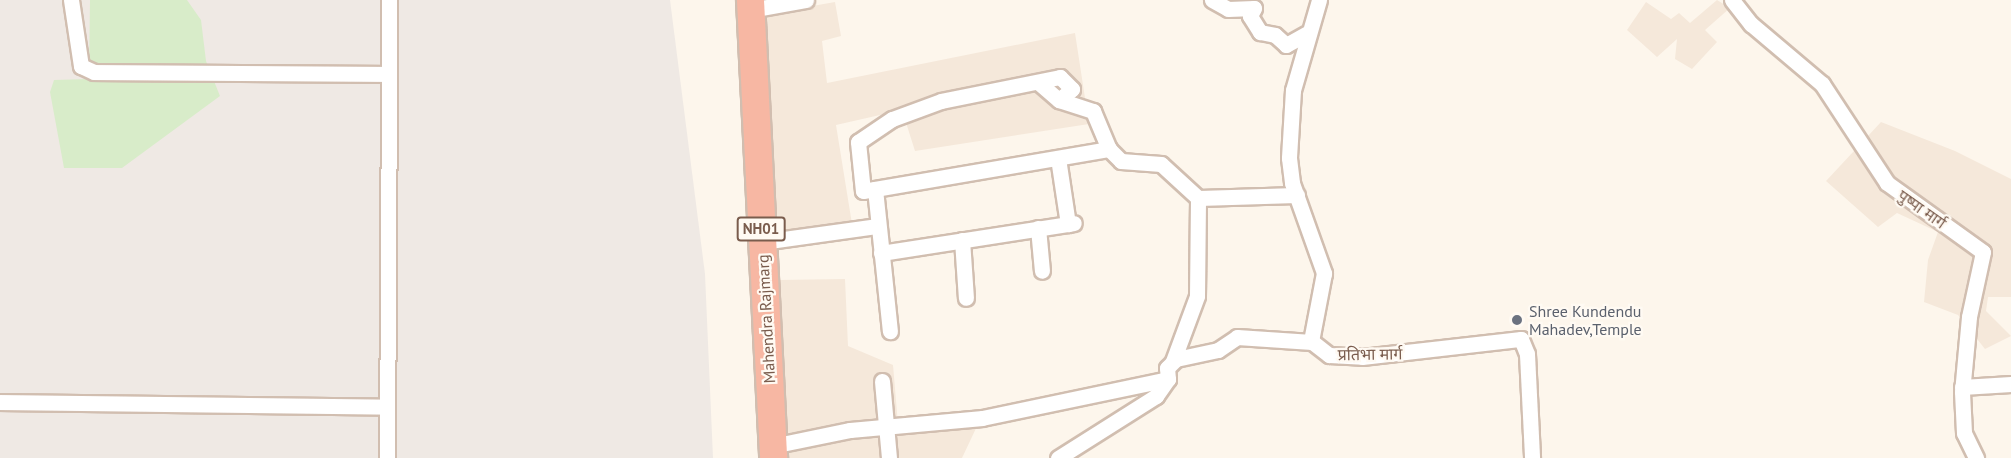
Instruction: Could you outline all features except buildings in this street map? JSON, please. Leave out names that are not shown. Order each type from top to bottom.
[{"type":"highway","name":"Mahendra Rajmarg","points":[[750,5],[772,452]]},
{"type":"street","points":[[71,0],[81,66],[94,72],[388,74]]},
{"type":"street","points":[[387,458],[389,0]]},
{"type":"street","points":[[750,5],[806,0]]},
{"type":"street","points":[[1212,0],[1228,9],[1254,8],[1250,16],[1260,32],[1275,35],[1286,45],[1306,34]]},
{"type":"street","points":[[1173,361],[1218,350],[1237,337],[1312,342],[1324,273],[1297,195],[1289,158],[1293,90],[1306,34],[1319,0]]},
{"type":"street","name":"पुष्पा मार्ग","points":[[1732,0],[1751,24],[1822,84],[1887,183],[1983,252],[1969,317],[1962,387],[1964,433],[1976,458]]},
{"type":"street","points":[[1109,150],[863,191],[858,142],[892,118],[941,101],[1060,77],[1068,82],[1072,89],[1059,100],[1093,111],[1109,150],[1132,165],[1161,164],[1198,198],[1297,195]]},
{"type":"street","points":[[881,253],[1071,223],[1058,158]]},
{"type":"street","points":[[875,189],[890,331]]},
{"type":"street","points":[[1058,458],[1143,406],[1168,379],[1167,368],[1173,361],[1197,296],[1198,198]]},
{"type":"street","points":[[762,242],[878,226]]},
{"type":"street","points":[[1038,228],[1042,271]]},
{"type":"street","points":[[962,240],[966,298]]},
{"type":"street","name":"प्रतिभा मार्ग","points":[[1312,342],[1329,355],[1362,357],[1521,339],[1527,354],[1532,458]]},
{"type":"street","points":[[772,452],[803,437],[981,418],[1168,379]]},
{"type":"street","points":[[882,381],[889,458]]},
{"type":"street","points":[[1962,387],[2011,384]]},
{"type":"street","points":[[0,402],[387,407]]},
{"type":"shaded area","points":[[0,0],[670,0],[705,274],[713,458],[0,458]]},
{"type":"shaded area","points":[[1717,0],[1730,8],[1705,30],[1717,42],[1692,69],[1675,59],[1677,39],[1657,57],[1627,30],[1646,2],[1671,19],[1679,13],[1690,23]]},
{"type":"shaded area","points":[[835,2],[841,36],[822,41],[827,83],[1075,33],[1089,124],[915,151],[902,110],[836,125],[852,224],[776,238],[767,14]]},
{"type":"shaded area","points":[[1881,122],[1955,151],[2011,179],[2011,297],[1988,297],[1986,311],[2011,336],[1985,349],[1958,315],[1924,302],[1928,260],[1938,232],[1897,213],[1878,227],[1826,181]]},
{"type":"shaded area","points":[[845,279],[848,346],[893,365],[899,436],[979,422],[962,458],[786,458],[779,280]]},
{"type":"green space","points":[[90,0],[187,0],[201,20],[206,61],[220,96],[122,168],[64,168],[50,92],[54,80],[89,79]]},
{"type":"place","name":"Shree Kundendu Mahadev,Temple","points":[[1517,320]]}]
